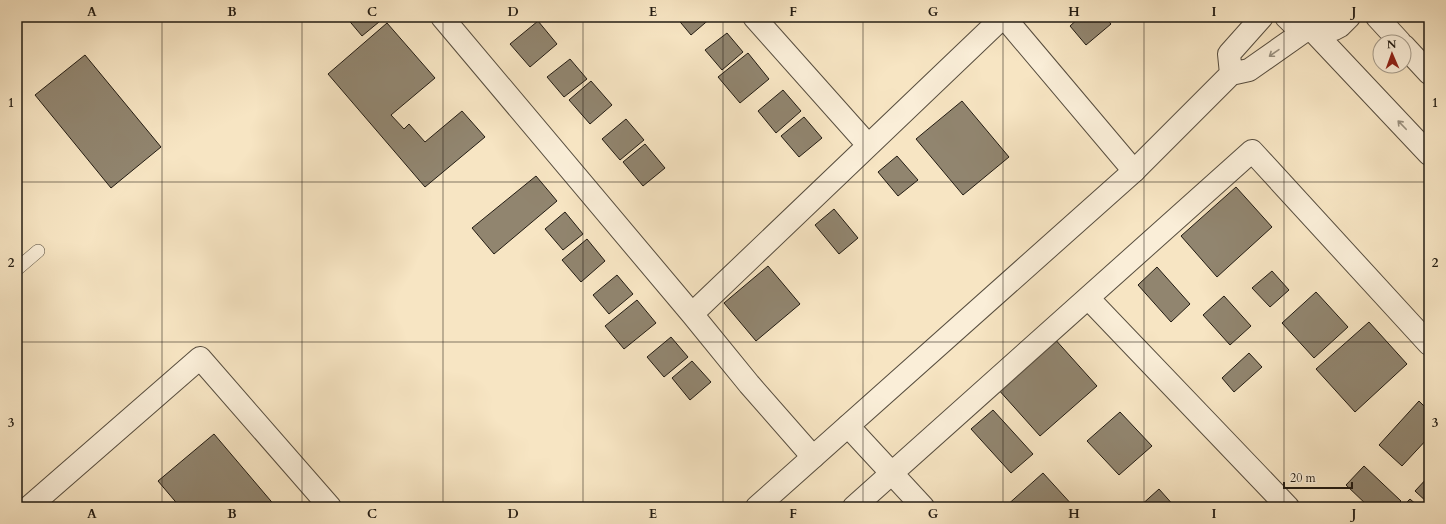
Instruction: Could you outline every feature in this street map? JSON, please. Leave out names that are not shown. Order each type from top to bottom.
[{"type":"street","points":[[442,17],[749,384],[813,457]]},
{"type":"street","points":[[754,17],[868,145]]},
{"type":"street","points":[[692,314],[1003,17],[1134,171]]},
{"type":"street","points":[[1231,74],[1229,54],[1262,17]]},
{"type":"street","points":[[1286,17],[1290,22],[1301,29],[1310,31],[1327,31],[1340,26],[1349,17]]},
{"type":"street","points":[[1377,17],[1393,34]]},
{"type":"street","points":[[757,507],[1134,171],[1231,74],[1249,70],[1310,31]]},
{"type":"street","points":[[1310,31],[1429,154]]},
{"type":"street","points":[[1412,54],[1429,72]]},
{"type":"street","points":[[854,507],[1252,151],[1429,344]]},
{"type":"street","points":[[1088,298],[1288,507]]},
{"type":"street","points":[[29,507],[200,358],[330,507]]},
{"type":"street","points":[[848,426],[923,507]]},
{"type":"lane","points":[[17,269],[38,252]]},
{"type":"building","points":[[346,17],[385,17],[362,36]]},
{"type":"building","points":[[676,17],[712,17],[691,35]]},
{"type":"building","points":[[1080,17],[1105,17],[1111,24],[1086,45],[1070,26]]},
{"type":"building","points":[[538,21],[557,44],[530,67],[510,44]]},
{"type":"building","points":[[387,23],[435,78],[391,115],[404,129],[409,124],[425,142],[462,111],[485,137],[425,187],[328,74]]},
{"type":"building","points":[[727,33],[743,52],[722,70],[705,50]]},
{"type":"building","points":[[748,53],[769,79],[740,103],[718,77]]},
{"type":"building","points":[[85,55],[161,147],[111,188],[35,95]]},
{"type":"building","points":[[570,59],[587,79],[564,97],[547,77]]},
{"type":"building","points":[[591,81],[612,105],[590,124],[569,100]]},
{"type":"building","points":[[783,90],[801,111],[776,133],[758,111]]},
{"type":"building","points":[[962,101],[1009,157],[963,195],[916,139]]},
{"type":"building","points":[[804,117],[822,138],[799,157],[781,136]]},
{"type":"building","points":[[626,119],[644,140],[620,160],[602,139]]},
{"type":"building","points":[[645,144],[665,168],[643,186],[623,162]]},
{"type":"building","points":[[897,156],[918,180],[898,196],[878,172]]},
{"type":"building","points":[[536,176],[557,201],[494,254],[472,228]]},
{"type":"building","points":[[1236,187],[1272,227],[1217,277],[1181,236]]},
{"type":"building","points":[[834,209],[858,238],[839,254],[815,225]]},
{"type":"building","points":[[565,212],[583,234],[563,250],[545,229]]},
{"type":"building","points":[[587,239],[605,261],[581,282],[562,260]]},
{"type":"building","points":[[768,266],[800,304],[756,341],[724,303]]},
{"type":"building","points":[[1157,267],[1190,304],[1171,322],[1138,285]]},
{"type":"building","points":[[1272,271],[1289,290],[1270,307],[1252,288]]},
{"type":"building","points":[[617,275],[633,294],[609,314],[593,295]]},
{"type":"building","points":[[1316,292],[1348,327],[1314,358],[1282,323]]},
{"type":"building","points":[[1224,296],[1251,326],[1230,345],[1203,315]]},
{"type":"building","points":[[637,300],[656,323],[624,349],[605,326]]},
{"type":"building","points":[[1369,322],[1407,364],[1355,412],[1316,369]]},
{"type":"building","points":[[671,337],[688,357],[664,377],[647,357]]},
{"type":"building","points":[[1053,337],[1097,386],[1040,436],[997,388]]},
{"type":"building","points":[[1249,353],[1262,367],[1234,392],[1222,378]]},
{"type":"building","points":[[692,361],[711,382],[690,400],[672,378]]},
{"type":"building","points":[[1419,401],[1429,411],[1429,437],[1402,466],[1379,445]]},
{"type":"building","points":[[993,410],[1033,454],[1011,473],[971,429]]},
{"type":"building","points":[[1120,412],[1152,446],[1119,475],[1087,441]]},
{"type":"building","points":[[214,434],[276,507],[180,507],[158,481]]},
{"type":"building","points":[[1364,466],[1401,501],[1395,507],[1369,507],[1346,485]]},
{"type":"building","points":[[1043,473],[1074,507],[1005,507]]},
{"type":"building","points":[[1429,476],[1429,504],[1415,491]]},
{"type":"building","points":[[1159,489],[1175,507],[1139,507]]},
{"type":"building","points":[[1410,499],[1419,507],[1402,507]]}]
